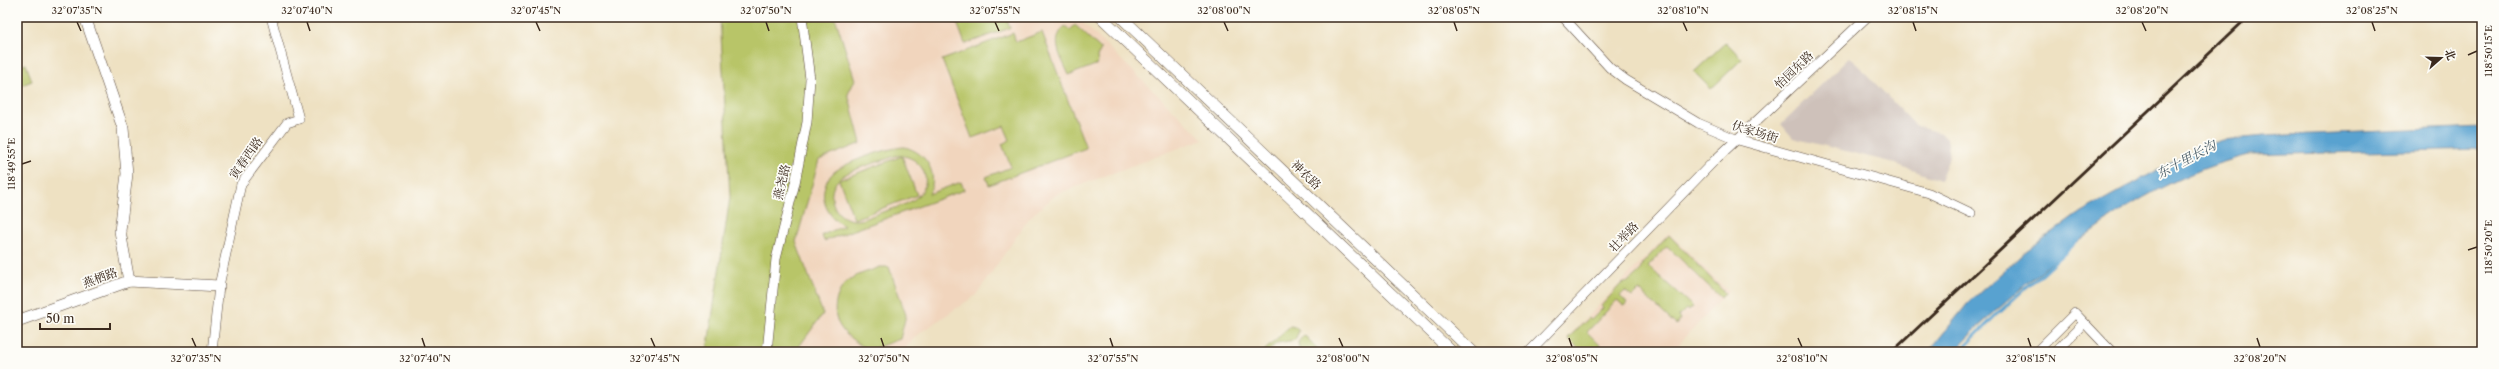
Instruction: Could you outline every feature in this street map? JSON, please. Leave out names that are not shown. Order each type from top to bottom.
[{"type":"street","points":[[85,17],[123,128],[127,174],[120,231],[128,281]]},
{"type":"street","name":"寅春西路","points":[[212,352],[218,286],[241,184],[288,123],[299,118],[271,17]]},
{"type":"street","name":"燕尧路","points":[[767,352],[776,259],[795,183],[807,122],[810,79],[802,17]]},
{"type":"street","points":[[1101,17],[1452,352]]},
{"type":"street","name":"神农路","points":[[1121,17],[1473,352]]},
{"type":"street","name":"伏家场街","points":[[1563,17],[1594,52],[1626,80],[1698,123],[1738,140],[1929,193],[1971,213]]},
{"type":"street","name":"怡园东路","points":[[1738,140],[1867,17]]},
{"type":"street","name":"壮举路","points":[[1529,352],[1715,160],[1738,140]]},
{"type":"street","name":"燕栖路","points":[[17,321],[128,281],[218,286]]},
{"type":"street","points":[[2036,352],[2075,313],[2112,352]]},
{"type":"street","points":[[2055,352],[2084,323]]},
{"type":"shaded area","points":[[835,17],[1077,17],[1203,139],[1057,194],[1030,217],[976,295],[917,335],[902,352],[795,352],[823,314],[796,242],[819,160],[861,143],[848,94],[845,46]]},
{"type":"shaded area","points":[[1850,57],[1916,126],[1941,133],[1947,139],[1950,156],[1940,180],[1890,162],[1793,138],[1781,124]]},
{"type":"shaded area","points":[[1669,233],[1728,291],[1672,352],[1580,352],[1567,338]]},
{"type":"green space","points":[[720,17],[835,17],[855,80],[848,94],[861,143],[819,160],[796,242],[823,314],[795,352],[707,352],[730,197]]},
{"type":"green space","points":[[955,17],[1006,17],[1010,28],[965,44]]},
{"type":"green space","points":[[1075,25],[1101,49],[1097,57],[1098,64],[1069,75],[1060,56],[1057,44],[1060,32],[1065,26],[1070,30]]},
{"type":"green space","points":[[1042,32],[1086,148],[989,185],[986,177],[1011,167],[1002,144],[1010,140],[1004,126],[972,138],[942,60],[1013,33],[1016,42]]},
{"type":"green space","points":[[1726,42],[1742,59],[1711,89],[1694,72]]},
{"type":"green space","points":[[26,64],[32,81],[17,87],[17,67]]},
{"type":"green space","points":[[905,147],[913,150],[925,159],[932,172],[933,179],[929,194],[961,182],[964,190],[824,241],[822,235],[844,226],[837,222],[827,210],[825,202],[824,187],[833,173],[847,164],[857,160],[879,152]],"holes":[[[895,156],[911,158],[917,163],[925,176],[923,190],[917,197],[903,205],[860,220],[847,219],[841,215],[833,204],[832,198],[832,191],[839,179],[844,175],[865,166]]]},
{"type":"green space","points":[[902,156],[917,195],[854,219],[839,180]]},
{"type":"green space","points":[[1669,235],[1725,293],[1721,298],[1667,246],[1648,266],[1693,307],[1688,311],[1686,309],[1678,317],[1680,319],[1676,325],[1639,290],[1632,297],[1625,291],[1620,296],[1627,303],[1624,306],[1617,300],[1587,332],[1607,352],[1582,352],[1568,338],[1589,318],[1591,320],[1603,308],[1601,306],[1621,284],[1628,282],[1640,271],[1642,264]]},
{"type":"green space","points":[[880,267],[889,267],[906,315],[900,339],[869,350],[854,341],[842,330],[838,323],[835,308],[839,293],[849,280]]},
{"type":"green space","points":[[1290,326],[1295,327],[1299,331],[1295,340],[1277,343],[1267,352],[1263,352]]},
{"type":"green space","points":[[1304,335],[1317,348],[1313,352],[1304,352],[1299,349],[1298,342]]},
{"type":"water","points":[[2482,127],[2482,149],[2249,155],[2217,164],[2187,176],[2157,190],[2129,206],[2075,243],[1998,309],[1954,352],[1928,352],[1968,303],[2026,251],[2081,212],[2198,148],[2223,140],[2263,136]]},
{"type":"waterway","name":"东十里长沟","points":[[1959,352],[1995,316],[2079,239]]},
{"type":"railway","points":[[1892,352],[2248,17]]}]
